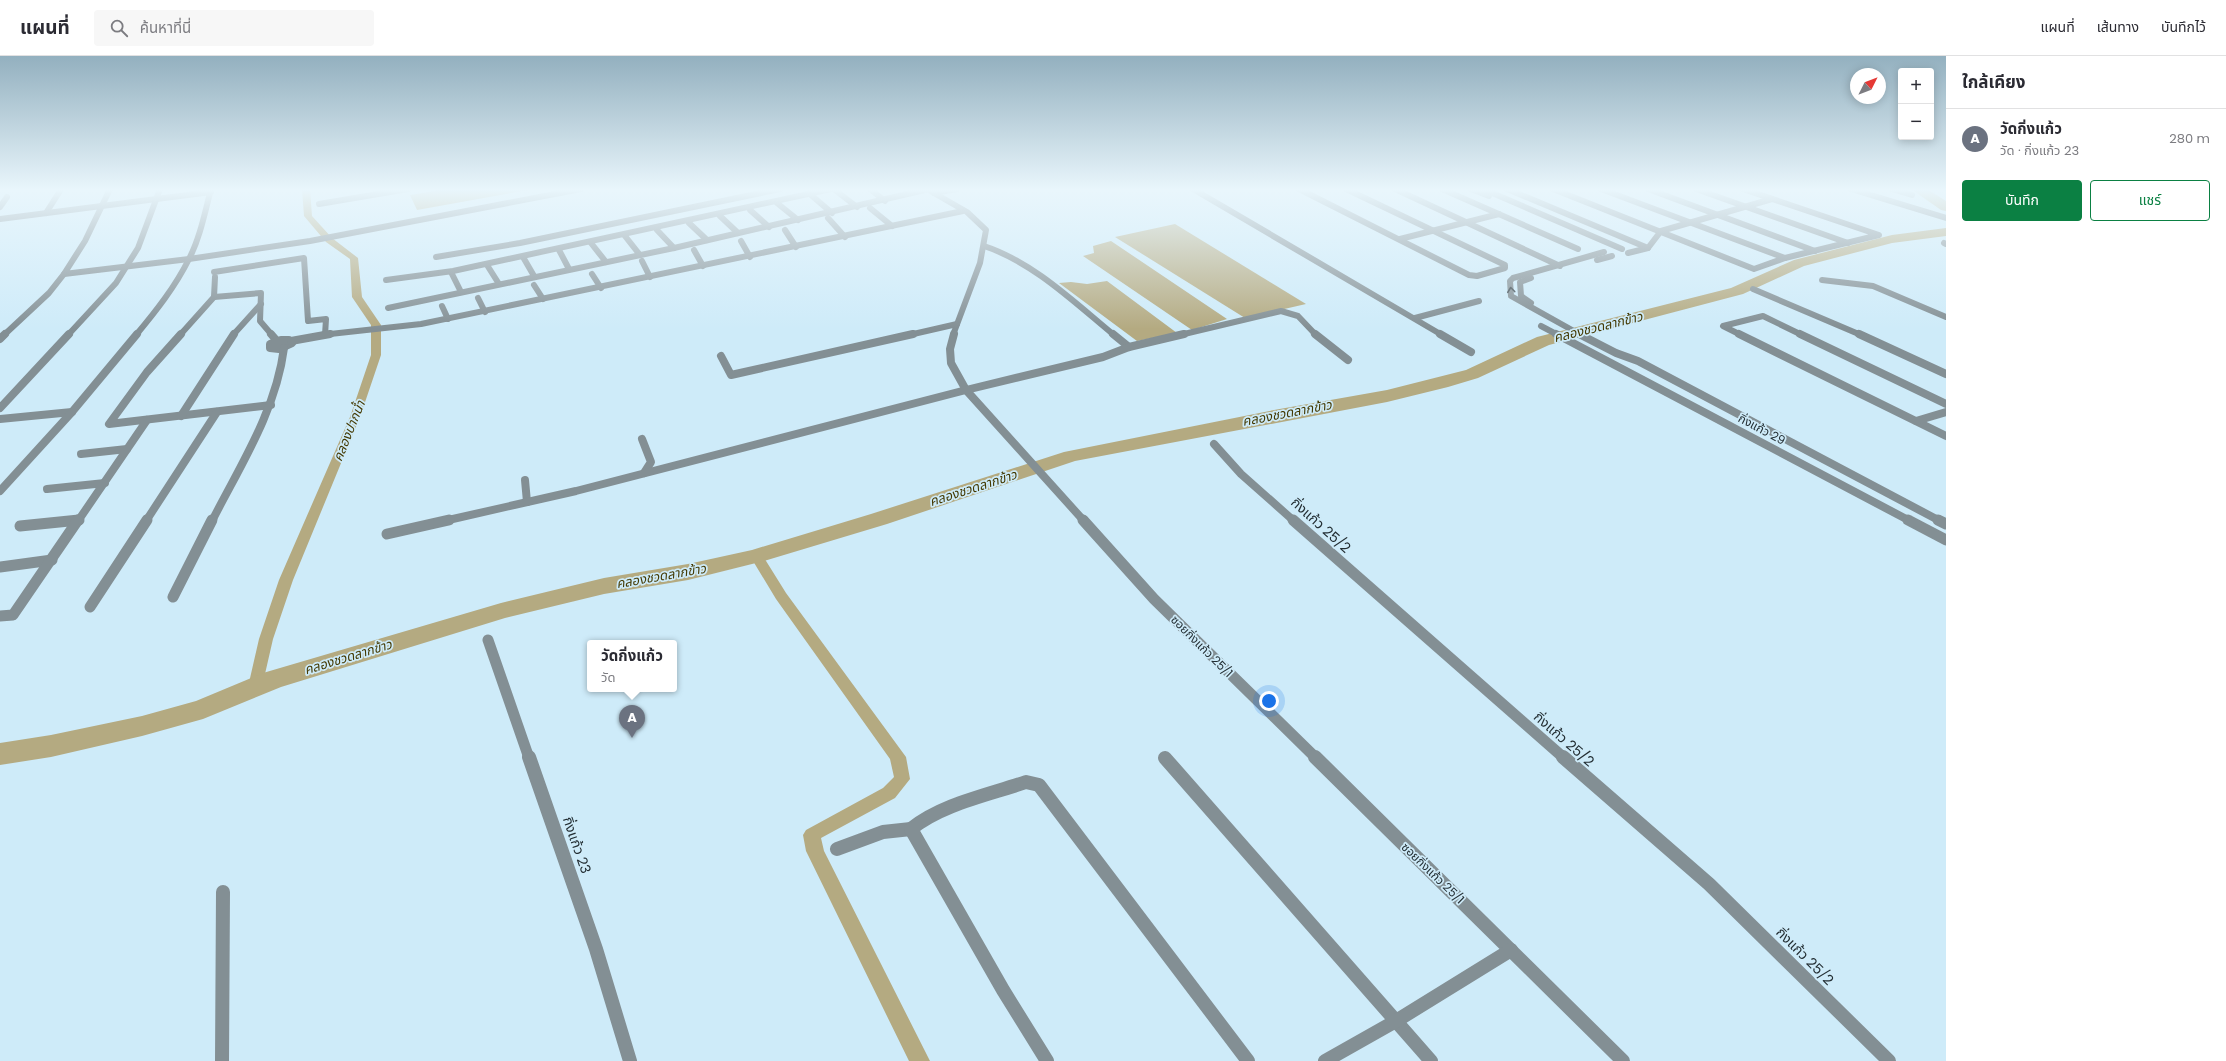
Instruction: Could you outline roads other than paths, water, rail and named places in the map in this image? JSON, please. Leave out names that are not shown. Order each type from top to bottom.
[{"type":"street","points":[[0,340],[49,293],[64,274],[87,236]]},
{"type":"street","points":[[0,408],[116,283],[127,267],[143,236]]},
{"type":"street","points":[[0,491],[72,412],[160,306],[189,259],[198,236]]},
{"type":"street","points":[[64,274],[189,259],[336,236]]},
{"type":"street","points":[[436,257],[554,236]]},
{"type":"street","points":[[386,280],[419,277],[453,271],[616,236]]},
{"type":"street","points":[[625,236],[641,258],[650,277]]},
{"type":"street","points":[[663,236],[674,248]]},
{"type":"street","points":[[703,236],[707,240]]},
{"type":"street","points":[[388,308],[569,268],[641,258],[674,248],[728,236]]},
{"type":"street","points":[[789,236],[796,247]]},
{"type":"street","points":[[291,341],[291,344],[284,348],[270,348],[270,344],[277,341],[291,341],[323,335],[421,324],[850,236]]},
{"type":"street","points":[[397,333],[869,236]]},
{"type":"street","name":"ซอยกิ่งแก้ว 25/1","points":[[985,236],[974,282],[953,334],[950,352],[951,363],[966,390],[1154,599],[1623,1061]]},
{"type":"street","points":[[1273,236],[1471,352]]},
{"type":"street","points":[[1394,236],[1469,275],[1477,276],[1506,268],[1505,265],[1443,236]]},
{"type":"street","points":[[1400,239],[1413,236]]},
{"type":"street","points":[[1496,236],[1566,268]]},
{"type":"street","points":[[1548,236],[1578,249]]},
{"type":"street","points":[[1574,236],[1604,250],[1621,253],[1638,244]]},
{"type":"street","points":[[1585,236],[1621,253]]},
{"type":"street","points":[[1619,236],[1638,244],[1650,246]]},
{"type":"street","points":[[1658,236],[1650,246],[1566,268],[1520,282],[1521,296],[1529,305],[1564,326],[1616,353],[1638,361],[1946,524]]},
{"type":"street","points":[[1671,236],[1754,269],[1785,258],[1876,236]]},
{"type":"street","points":[[1727,236],[1785,258]]},
{"type":"street","points":[[1775,236],[1815,251]]},
{"type":"street","points":[[1828,236],[1848,243]]},
{"type":"street","points":[[741,241],[750,257]]},
{"type":"street","points":[[592,243],[606,262]]},
{"type":"street","points":[[984,246],[997,249],[1028,269],[1129,347]]},
{"type":"street","points":[[559,250],[569,268]]},
{"type":"street","points":[[694,250],[703,266]]},
{"type":"street","points":[[1621,253],[1604,250],[1511,279],[1511,296],[1624,350],[1638,361]]},
{"type":"street","points":[[523,257],[534,276]]},
{"type":"street","points":[[271,405],[110,424],[147,372],[214,297],[214,275],[304,258],[308,321],[326,319],[323,335]]},
{"type":"street","points":[[487,265],[499,284]]},
{"type":"street","points":[[450,272],[460,292]]},
{"type":"street","points":[[592,274],[601,288]]},
{"type":"street","points":[[1822,280],[1873,286],[1946,318]]},
{"type":"street","points":[[534,285],[543,299]]},
{"type":"street","points":[[1753,290],[1887,346],[1946,374]]},
{"type":"street","points":[[214,297],[261,293],[260,321],[277,341]]},
{"type":"street","points":[[478,298],[485,312]]},
{"type":"street","points":[[1414,318],[1479,301]]},
{"type":"street","points":[[181,416],[228,340],[261,304]]},
{"type":"street","points":[[442,306],[448,319]]},
{"type":"street","points":[[387,534],[644,474],[966,390],[1104,357],[1129,347],[1283,311],[1296,314],[1304,319],[1316,335],[1348,360]]},
{"type":"street","points":[[1946,404],[1764,316],[1723,326],[1946,436]]},
{"type":"street","points":[[721,356],[731,375],[957,324]]},
{"type":"street","name":"กิ่งแก้ว 29","points":[[1543,327],[1946,540]]},
{"type":"street","points":[[173,596],[271,405],[281,373],[284,348]]},
{"type":"street","points":[[0,419],[72,412]]},
{"type":"street","points":[[90,607],[217,412]]},
{"type":"street","points":[[1916,421],[1946,412]]},
{"type":"street","points":[[0,616],[13,615],[147,420]]},
{"type":"street","points":[[642,439],[651,462],[644,474]]},
{"type":"street","name":"กิ่งแก้ว 25/2","points":[[1214,444],[1241,474],[1405,620],[1709,884],[1889,1061]]},
{"type":"street","points":[[81,454],[127,449]]},
{"type":"street","points":[[525,480],[527,502]]},
{"type":"street","points":[[47,489],[105,483]]},
{"type":"street","points":[[20,526],[79,520]]},
{"type":"street","points":[[0,567],[52,560]]},
{"type":"street","name":"กิ่งแก้ว 23","points":[[488,640],[596,949],[630,1061]]},
{"type":"street","points":[[1165,758],[1431,1061]]},
{"type":"street","points":[[911,829],[914,825],[935,814],[1026,782],[1039,785],[1248,1061]]},
{"type":"street","points":[[837,849],[889,830],[900,828],[911,829]]},
{"type":"street","points":[[911,829],[1003,990],[1047,1061]]},
{"type":"street","points":[[222,1061],[221,997],[223,892]]},
{"type":"street","points":[[1325,1061],[1396,1021],[1511,950]]},
{"type":"waterway","name":"คลองปากน้ำ","points":[[255,687],[266,639],[286,580],[355,417],[376,355],[376,325],[357,297],[354,258],[325,236]]},
{"type":"waterway","name":"คลองชวดลากข้าว","points":[[0,754],[51,746],[142,726],[203,709],[272,680],[501,611],[604,586],[688,572],[756,556],[879,519],[1071,456],[1274,416],[1387,396],[1441,383],[1472,374],[1543,341],[1580,330],[1737,291],[1799,263],[1892,239],[1916,236]]},
{"type":"waterway","points":[[756,556],[781,596],[898,757],[902,779],[889,793],[812,835],[815,851],[920,1061]]},
{"type":"place","name":"วัดกิ่งแก้ว","points":[[632,738]]}]
